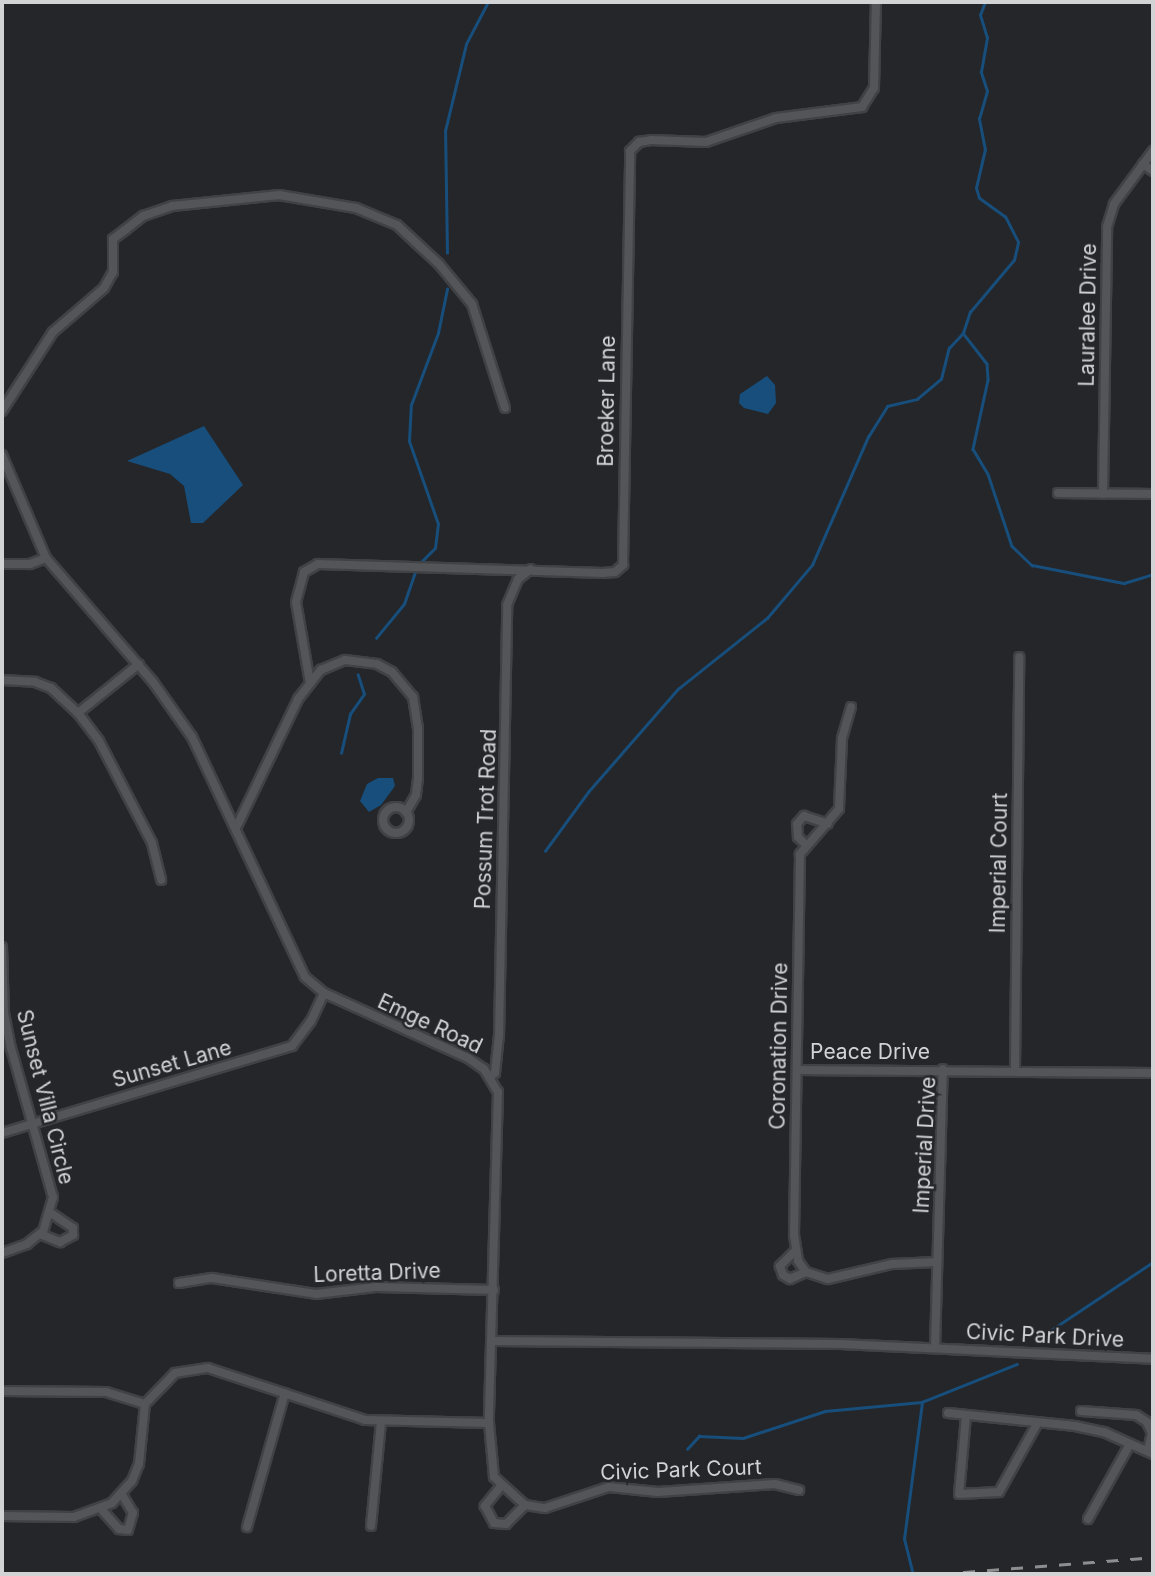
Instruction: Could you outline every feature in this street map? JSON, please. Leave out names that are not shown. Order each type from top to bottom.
[{"type":"street","name":"Broeker Lane","points":[[310,683],[296,602],[304,572],[318,564],[603,573],[615,572],[623,565],[628,158],[634,146],[651,140],[706,142],[776,118],[862,107],[874,88],[876,2]]},
{"type":"street","name":"Lauralee Drive","points":[[1103,494],[1107,227],[1114,204],[1153,151]]},
{"type":"street","points":[[1143,164],[1153,172]]},
{"type":"street","points":[[2,411],[53,332],[104,288],[113,272],[113,239],[143,216],[172,206],[279,195],[343,205],[397,225],[439,264],[472,304],[505,408]]},
{"type":"street","name":"Emge Road","points":[[2,455],[46,558],[139,664],[192,737],[237,826],[301,970],[324,993],[468,1058],[490,1077],[498,1092],[493,1341]]},
{"type":"street","points":[[1058,493],[1153,494]]},
{"type":"street","points":[[2,564],[30,564],[46,558]]},
{"type":"street","name":"Possum Trot Road","points":[[490,1077],[495,1073],[499,1037],[507,605],[518,579],[531,569]]},
{"type":"street","name":"Imperial Court","points":[[1015,1069],[1019,657]]},
{"type":"street","points":[[237,826],[288,716],[310,683],[333,663],[358,660],[392,672],[409,690],[417,710],[419,760],[416,795],[405,812]]},
{"type":"street","points":[[78,713],[139,664]]},
{"type":"street","points":[[2,680],[35,681],[51,688],[78,713],[99,741],[152,843],[161,880]]},
{"type":"street","points":[[805,844],[828,824],[842,798],[842,739],[851,706]]},
{"type":"street","name":"Coronation Drive","points":[[806,1272],[796,1250],[798,876],[805,844],[798,837],[797,824],[804,816],[828,824]]},
{"type":"street","name":"Sunset Villa Circle","points":[[2,947],[4,1013],[50,1174],[51,1213],[40,1234],[60,1242],[73,1236],[73,1228],[51,1213]]},
{"type":"street","name":"Sunset Lane","points":[[2,1133],[292,1046],[311,1021],[324,993]]},
{"type":"street","name":"Imperial Drive","points":[[935,1348],[943,1069],[1153,1073]]},
{"type":"street","name":"Peace Drive","points":[[797,1070],[943,1069]]},
{"type":"street","points":[[2,1253],[17,1250],[40,1234]]},
{"type":"street","name":"Coronation Drive","points":[[796,1250],[780,1266],[783,1275],[790,1279],[806,1272],[828,1279],[892,1265],[937,1262]]},
{"type":"street","name":"Loretta Drive","points":[[180,1283],[212,1278],[316,1294],[376,1287],[494,1290]]},
{"type":"street","points":[[501,1486],[485,1506],[494,1523],[506,1524],[525,1505],[501,1486],[489,1455],[493,1341],[935,1348]]},
{"type":"street","name":"Civic Park Drive","points":[[935,1348],[1153,1359]]},
{"type":"street","points":[[2,1516],[74,1517],[101,1509],[122,1495],[139,1464],[145,1404],[165,1379],[189,1368],[208,1368],[381,1423],[489,1423]]},
{"type":"street","points":[[2,1391],[106,1392],[145,1404]]},
{"type":"street","points":[[247,1527],[285,1393]]},
{"type":"street","points":[[948,1413],[1104,1432],[1152,1452],[1152,1433],[1147,1422],[1136,1415],[1081,1411]]},
{"type":"street","points":[[966,1416],[959,1494],[999,1492],[1037,1424]]},
{"type":"street","points":[[370,1526],[381,1423]]},
{"type":"street","points":[[1088,1519],[1130,1444]]},
{"type":"street","name":"Civic Park Court","points":[[525,1505],[560,1506],[609,1487],[659,1492],[775,1484],[799,1490]]},
{"type":"street","points":[[101,1509],[119,1529],[128,1530],[133,1513],[122,1495]]},
{"type":"water","points":[[767,376],[775,385],[776,403],[768,414],[744,408],[739,403],[740,394]]},
{"type":"water","points":[[204,426],[243,485],[203,523],[191,523],[184,486],[170,474],[127,461]]},
{"type":"water","points":[[378,778],[393,778],[395,786],[381,805],[369,812],[360,801],[367,784]]},
{"type":"waterway","points":[[447,253],[445,131],[466,44],[488,2]]},
{"type":"waterway","points":[[545,851],[588,792],[678,689],[767,618],[812,565],[868,437],[887,406],[917,399],[941,379],[949,348],[963,333],[970,312],[1014,260],[1018,242],[1005,217],[979,198],[976,188],[985,150],[979,119],[987,91],[981,72],[987,38],[980,15],[985,2]]},
{"type":"waterway","points":[[420,563],[435,548],[438,524],[409,441],[411,405],[438,333],[447,289]]},
{"type":"waterway","points":[[963,333],[987,364],[988,380],[973,449],[988,474],[1012,546],[1032,565],[1124,583],[1153,574]]},
{"type":"waterway","points":[[376,638],[404,604],[415,572]]},
{"type":"waterway","points":[[341,753],[350,714],[364,694],[358,675]]},
{"type":"waterway","points":[[1036,1340],[1153,1262]]},
{"type":"waterway","points":[[687,1449],[699,1436],[743,1438],[825,1411],[922,1402],[1017,1364]]},
{"type":"waterway","points":[[912,1571],[904,1539],[922,1402]]},
{"type":"railway","points":[[939,1574],[1153,1557]]}]
